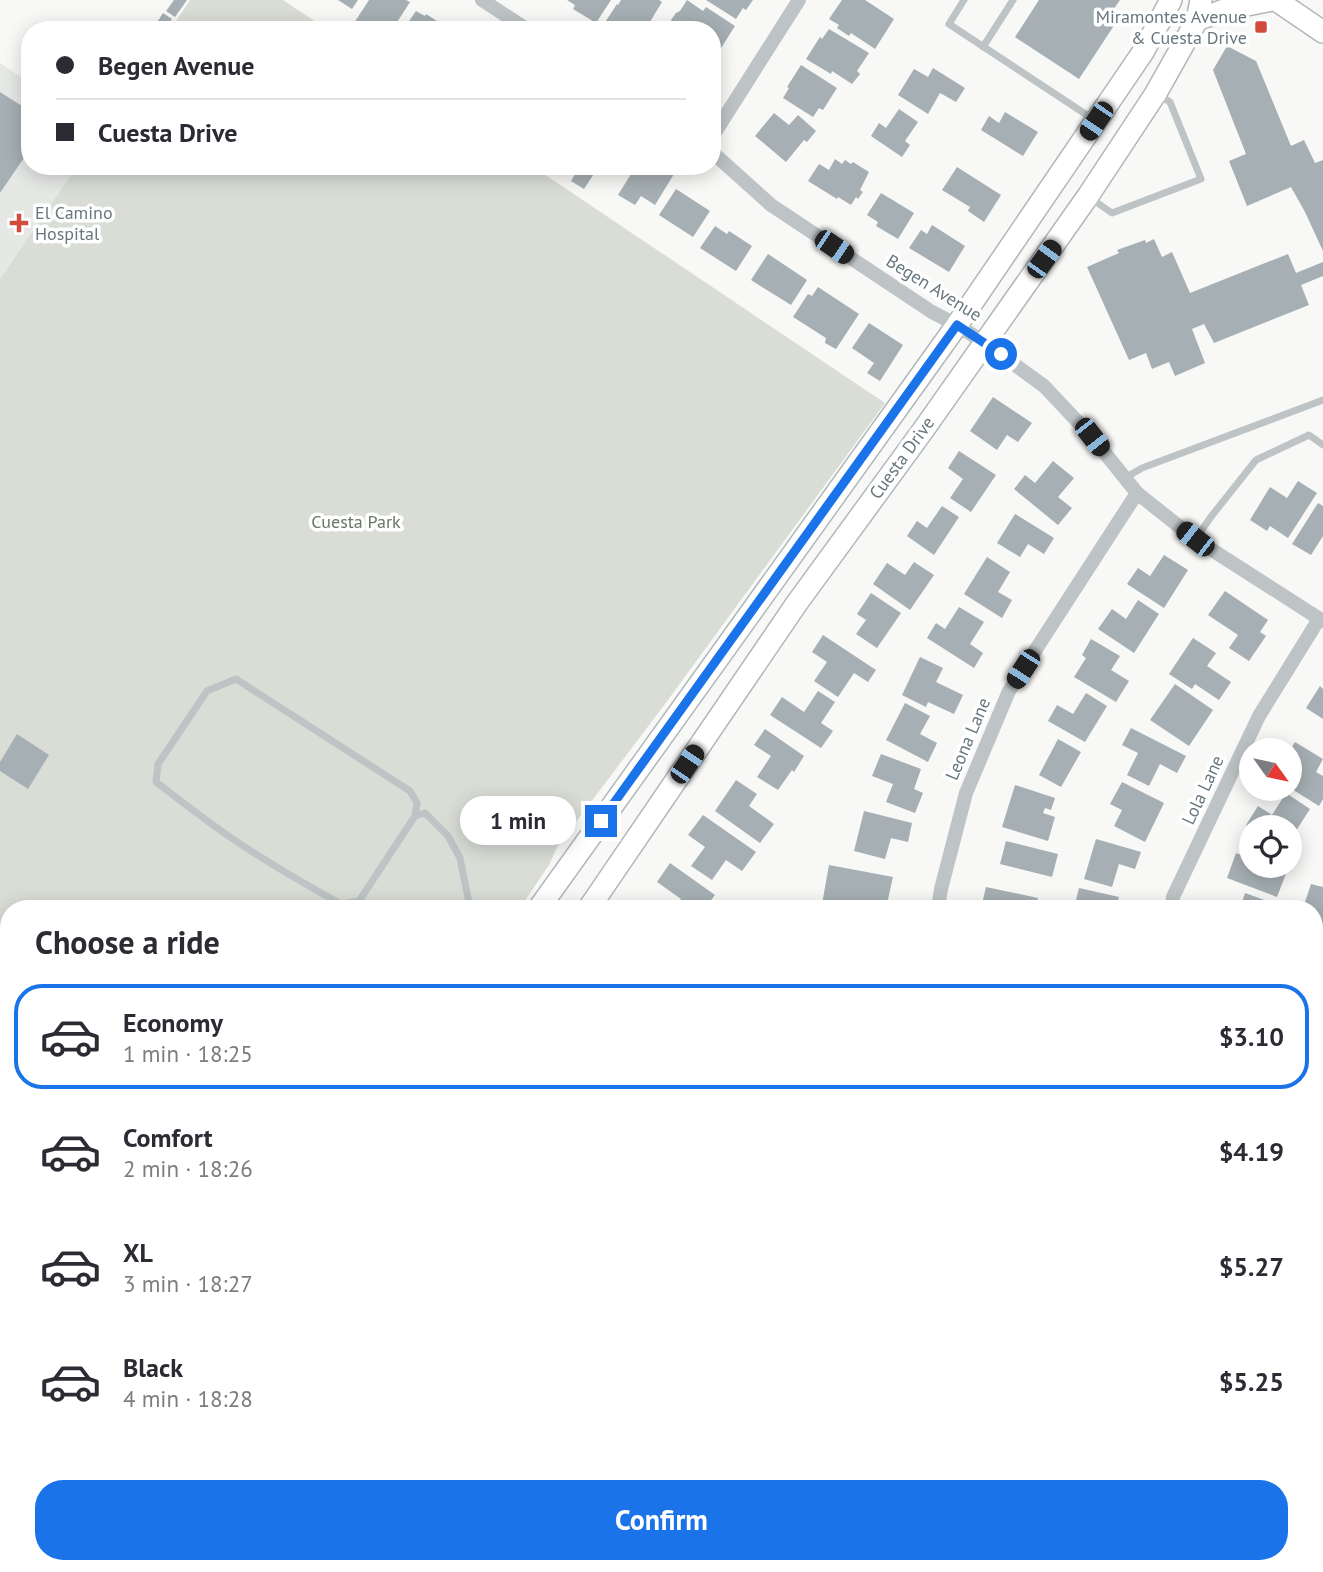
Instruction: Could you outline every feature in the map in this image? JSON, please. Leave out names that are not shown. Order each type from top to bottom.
[{"type":"main road","name":"Cuesta Drive","points":[[545,900],[957,325],[1143,52],[1171,0]]},
{"type":"main road","points":[[1199,10],[1227,9],[1274,0],[1322,28]]},
{"type":"main road","name":"Cuesta Drive","points":[[594,900],[797,603],[1088,196],[1156,93],[1199,10]]},
{"type":"street","points":[[482,0],[514,21]]},
{"type":"street","points":[[721,123],[799,0]]},
{"type":"street","name":"Begen Avenue","points":[[721,160],[771,205],[932,312],[985,343],[1044,386],[1092,437],[1138,493],[1195,539],[1321,620]]},
{"type":"street","name":"Leona Lane","points":[[939,900],[966,793],[1009,691],[1138,493]]},
{"type":"street","name":"Lola Lane","points":[[1173,900],[1259,716],[1321,620]]},
{"type":"lane","points":[[964,0],[949,24],[1096,121]]},
{"type":"lane","points":[[983,47],[1013,0]]},
{"type":"lane","points":[[1088,196],[1112,213],[1201,178],[1170,102],[1156,93]]},
{"type":"lane","points":[[1125,479],[1142,468],[1323,400]]},
{"type":"lane","points":[[1195,539],[1256,460],[1309,435],[1323,445]]},
{"type":"lane","points":[[334,900],[246,848],[156,782],[158,764],[207,691],[236,679],[410,791],[417,803],[415,816],[360,900]]},
{"type":"lane","points":[[415,816],[425,813],[448,836],[460,858],[467,900]]},
{"type":"shaded area","name":"El Camino Hospital","points":[[0,63],[21,77],[21,175],[71,175],[0,279]]},
{"type":"green space","points":[[190,0],[283,0],[314,21],[176,21]]},
{"type":"green space","name":"Cuesta Park","points":[[71,175],[545,175],[885,403],[557,847],[549,865],[525,900],[0,900],[0,279]]},
{"type":"building","points":[[174,0],[187,0],[175,17],[166,11]]},
{"type":"building","points":[[338,0],[358,0],[352,9]]},
{"type":"building","points":[[369,0],[410,2],[398,21],[355,21]]},
{"type":"building","points":[[567,0],[611,0],[597,21],[573,9],[575,5]]},
{"type":"building","points":[[621,0],[662,2],[650,21],[606,21]]},
{"type":"building","points":[[687,0],[703,11],[706,7],[735,26],[721,48],[721,21],[672,21]]},
{"type":"building","points":[[706,0],[753,0],[746,10],[743,8],[736,19]]},
{"type":"building","points":[[842,0],[865,0],[894,19],[875,49],[851,33],[849,36],[829,19]]},
{"type":"building","points":[[1039,0],[1120,0],[1107,19],[1115,24],[1079,79],[1015,37]]},
{"type":"building","points":[[416,11],[437,21],[409,21]]},
{"type":"building","points":[[163,13],[172,19],[171,21],[158,21]]},
{"type":"building","points":[[829,29],[869,53],[857,71],[860,74],[852,84],[806,59],[820,37],[822,39]]},
{"type":"building","points":[[1227,46],[1256,61],[1291,146],[1304,140],[1315,163],[1323,160],[1323,251],[1291,187],[1247,206],[1229,161],[1246,154],[1213,70]]},
{"type":"building","points":[[801,65],[837,88],[823,110],[819,108],[813,117],[783,98]]},
{"type":"building","points":[[933,68],[965,88],[956,102],[940,93],[928,114],[898,95],[914,69],[928,77]]},
{"type":"building","points":[[0,92],[21,105],[21,162],[0,193]]},
{"type":"building","points":[[899,109],[918,122],[905,141],[910,145],[902,157],[871,136],[879,123],[886,128]]},
{"type":"building","points":[[1005,112],[1038,132],[1023,156],[981,130],[989,116],[999,123]]},
{"type":"building","points":[[774,113],[789,125],[798,115],[816,131],[807,142],[804,140],[786,162],[755,136]]},
{"type":"building","points":[[835,159],[842,164],[845,160],[851,164],[853,162],[869,172],[860,190],[863,192],[851,205],[808,181],[819,164],[829,170]]},
{"type":"building","points":[[957,167],[1001,195],[984,222],[968,211],[970,207],[942,190]]},
{"type":"building","points":[[575,175],[593,175],[584,189],[571,181]]},
{"type":"building","points":[[630,175],[673,175],[655,205],[641,196],[635,205],[618,195]]},
{"type":"building","points":[[676,189],[710,211],[693,237],[659,215]]},
{"type":"building","points":[[881,193],[914,213],[898,239],[876,226],[878,222],[867,215]]},
{"type":"building","points":[[932,225],[965,246],[949,272],[909,248],[921,230],[927,234]]},
{"type":"building","points":[[715,226],[727,234],[729,231],[752,246],[736,271],[700,248]]},
{"type":"building","points":[[1154,239],[1162,257],[1172,252],[1190,293],[1288,254],[1296,273],[1323,262],[1323,276],[1301,285],[1309,305],[1214,343],[1204,324],[1192,329],[1205,363],[1175,376],[1169,362],[1152,369],[1146,353],[1129,360],[1087,267],[1119,253],[1117,250]]},
{"type":"building","points":[[768,254],[807,280],[791,305],[751,280]]},
{"type":"building","points":[[818,287],[859,314],[836,349],[825,343],[826,338],[793,317],[808,294],[812,296]]},
{"type":"building","points":[[869,323],[903,345],[880,381],[867,373],[874,363],[852,348]]},
{"type":"building","points":[[993,397],[1032,423],[1018,442],[1007,435],[997,450],[970,431]]},
{"type":"building","points":[[959,451],[996,475],[971,512],[950,498],[963,479],[948,468]]},
{"type":"building","points":[[1053,461],[1074,478],[1058,497],[1072,508],[1058,525],[1014,489],[1025,475],[1035,483]]},
{"type":"building","points":[[1298,481],[1317,493],[1288,538],[1270,526],[1267,531],[1250,520],[1270,487],[1287,498]]},
{"type":"building","points":[[1318,503],[1323,506],[1323,536],[1311,555],[1292,544]]},
{"type":"building","points":[[942,506],[959,517],[934,555],[907,536],[917,521],[927,528]]},
{"type":"building","points":[[1015,514],[1054,538],[1044,554],[1028,544],[1020,557],[997,543]]},
{"type":"building","points":[[1164,555],[1188,570],[1164,608],[1127,584],[1138,568],[1150,576]]},
{"type":"building","points":[[987,557],[1010,572],[998,592],[1012,600],[1002,618],[964,594]]},
{"type":"building","points":[[914,562],[934,575],[910,610],[873,584],[887,563],[905,575]]},
{"type":"building","points":[[1225,591],[1268,620],[1260,632],[1266,636],[1249,661],[1229,648],[1238,635],[1208,615]]},
{"type":"building","points":[[871,593],[901,613],[877,648],[856,634],[866,620],[857,614]]},
{"type":"building","points":[[1138,600],[1159,614],[1134,653],[1098,629],[1112,609],[1126,619]]},
{"type":"building","points":[[959,607],[984,622],[970,644],[983,653],[974,668],[927,638],[936,623],[945,629]]},
{"type":"building","points":[[823,635],[876,670],[868,682],[854,673],[838,697],[814,681],[827,662],[812,652]]},
{"type":"building","points":[[1193,638],[1216,653],[1207,666],[1231,682],[1219,700],[1195,684],[1192,689],[1169,674]]},
{"type":"building","points":[[1091,639],[1120,656],[1111,670],[1129,681],[1116,702],[1074,677],[1086,658],[1082,655]]},
{"type":"building","points":[[920,657],[943,668],[936,682],[963,695],[954,714],[928,702],[926,707],[902,695]]},
{"type":"building","points":[[1175,684],[1213,710],[1189,746],[1150,720]]},
{"type":"building","points":[[1320,686],[1323,689],[1323,719],[1306,708]]},
{"type":"building","points":[[818,691],[835,702],[821,723],[833,731],[821,748],[770,715],[782,697],[804,712]]},
{"type":"building","points":[[1086,693],[1107,706],[1085,742],[1048,721],[1057,705],[1073,714]]},
{"type":"building","points":[[905,703],[930,716],[920,734],[937,743],[928,762],[886,740]]},
{"type":"building","points":[[1131,728],[1186,756],[1177,773],[1160,764],[1149,786],[1127,775],[1138,753],[1122,745]]},
{"type":"building","points":[[765,729],[804,756],[778,790],[757,777],[771,756],[754,745]]},
{"type":"building","points":[[17,734],[49,755],[28,789],[0,771],[0,762]]},
{"type":"building","points":[[1058,739],[1081,752],[1061,787],[1039,775]]},
{"type":"building","points":[[1302,746],[1323,759],[1316,772],[1323,776],[1323,799],[1319,806],[1302,795]]},
{"type":"building","points":[[881,754],[921,769],[914,789],[923,793],[915,813],[886,802],[893,784],[872,776]]},
{"type":"building","points":[[736,780],[757,794],[749,806],[774,824],[760,843],[715,811]]},
{"type":"building","points":[[1122,782],[1164,803],[1145,842],[1114,826],[1122,810],[1110,804]]},
{"type":"building","points":[[1015,785],[1055,798],[1051,810],[1045,808],[1043,813],[1055,817],[1048,841],[1002,827]]},
{"type":"building","points":[[1280,802],[1300,802],[1310,809],[1302,821],[1302,815],[1272,815]]},
{"type":"building","points":[[1258,806],[1272,815],[1252,815]]},
{"type":"building","points":[[864,811],[912,823],[908,842],[891,838],[885,859],[854,851]]},
{"type":"building","points":[[703,815],[756,852],[742,871],[726,860],[712,880],[691,866],[705,847],[688,835]]},
{"type":"building","points":[[1096,839],[1141,852],[1135,869],[1119,864],[1112,887],[1084,879]]},
{"type":"building","points":[[1006,841],[1058,854],[1052,877],[1000,864]]},
{"type":"building","points":[[1236,853],[1239,854],[1239,878],[1284,878],[1277,897],[1227,878]]},
{"type":"building","points":[[670,863],[715,895],[711,900],[680,900],[657,882]]},
{"type":"building","points":[[829,865],[893,877],[888,900],[823,900]]},
{"type":"building","points":[[1311,884],[1323,887],[1323,900],[1306,900]]},
{"type":"building","points":[[986,887],[1038,898],[1038,900],[983,900]]},
{"type":"building","points":[[1079,888],[1119,897],[1118,900],[1076,900]]},
{"type":"building","points":[[1245,893],[1264,900],[1243,900]]},
{"type":"place","name":"Miramontes Avenue & Cuesta Drive","points":[[1261,27]]},
{"type":"place","name":"El Camino Hospital","points":[[19,223]]},
{"type":"route","points":[[601,821],[957,325],[1001,354]]}]
